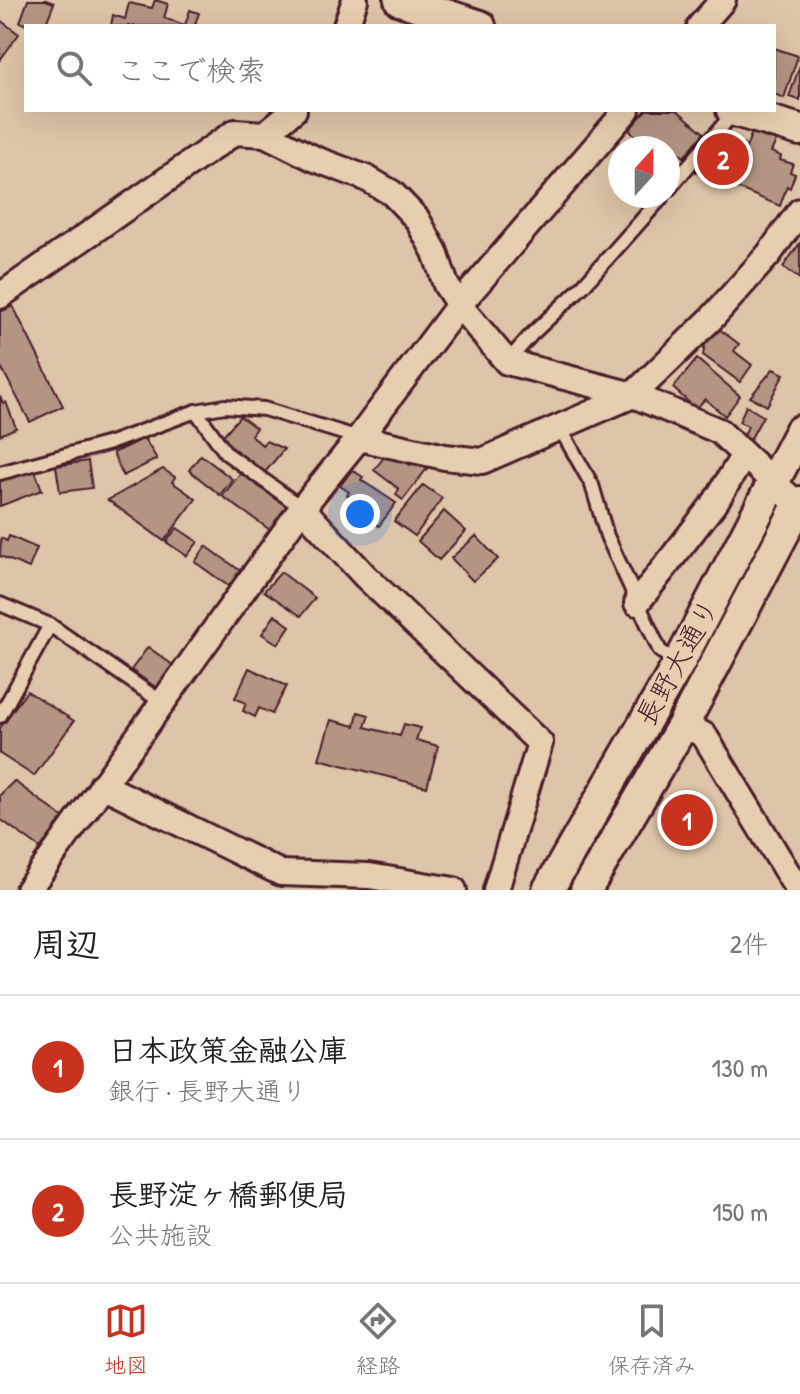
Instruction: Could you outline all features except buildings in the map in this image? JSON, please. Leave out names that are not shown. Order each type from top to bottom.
[{"type":"street","points":[[347,24],[355,0]]},
{"type":"street","points":[[400,0],[474,24]]},
{"type":"street","points":[[702,24],[723,0]]},
{"type":"street","points":[[265,134],[292,112]]},
{"type":"street","points":[[28,890],[302,508],[459,305],[625,112]]},
{"type":"street","points":[[740,112],[800,130]]},
{"type":"street","points":[[0,296],[235,132],[265,134],[315,159],[366,178],[392,193],[417,219],[435,252],[446,285],[459,305],[507,362],[633,395],[719,431],[799,505]]},
{"type":"street","points":[[359,438],[445,457],[482,461],[633,395],[712,318],[769,254],[800,211]]},
{"type":"street","name":"長野大通り","points":[[548,890],[679,663],[800,431]]},
{"type":"street","points":[[637,603],[716,501],[744,455]]},
{"type":"street","name":"長野大通り","points":[[586,890],[683,725],[799,505]]},
{"type":"street","points":[[302,508],[365,576],[540,743],[496,890]]},
{"type":"street","points":[[683,725],[704,735],[798,890]]},
{"type":"street","points":[[102,785],[281,873],[369,876],[454,890]]},
{"type":"lane","points":[[680,175],[731,112]]},
{"type":"lane","points":[[507,362],[582,287],[652,208]]},
{"type":"lane","points":[[0,473],[110,443],[196,411],[225,406],[264,409],[359,438]]},
{"type":"lane","points":[[196,411],[226,453],[302,508]]},
{"type":"lane","points":[[560,428],[592,485],[607,536],[660,651],[679,663]]},
{"type":"lane","points":[[0,604],[50,625],[163,703]]},
{"type":"lane","points":[[0,716],[50,625]]},
{"type":"place","name":"長野淀ヶ橋郵便局","points":[[723,159]]},
{"type":"place","name":"日本政策金融公庫","points":[[687,820]]}]
